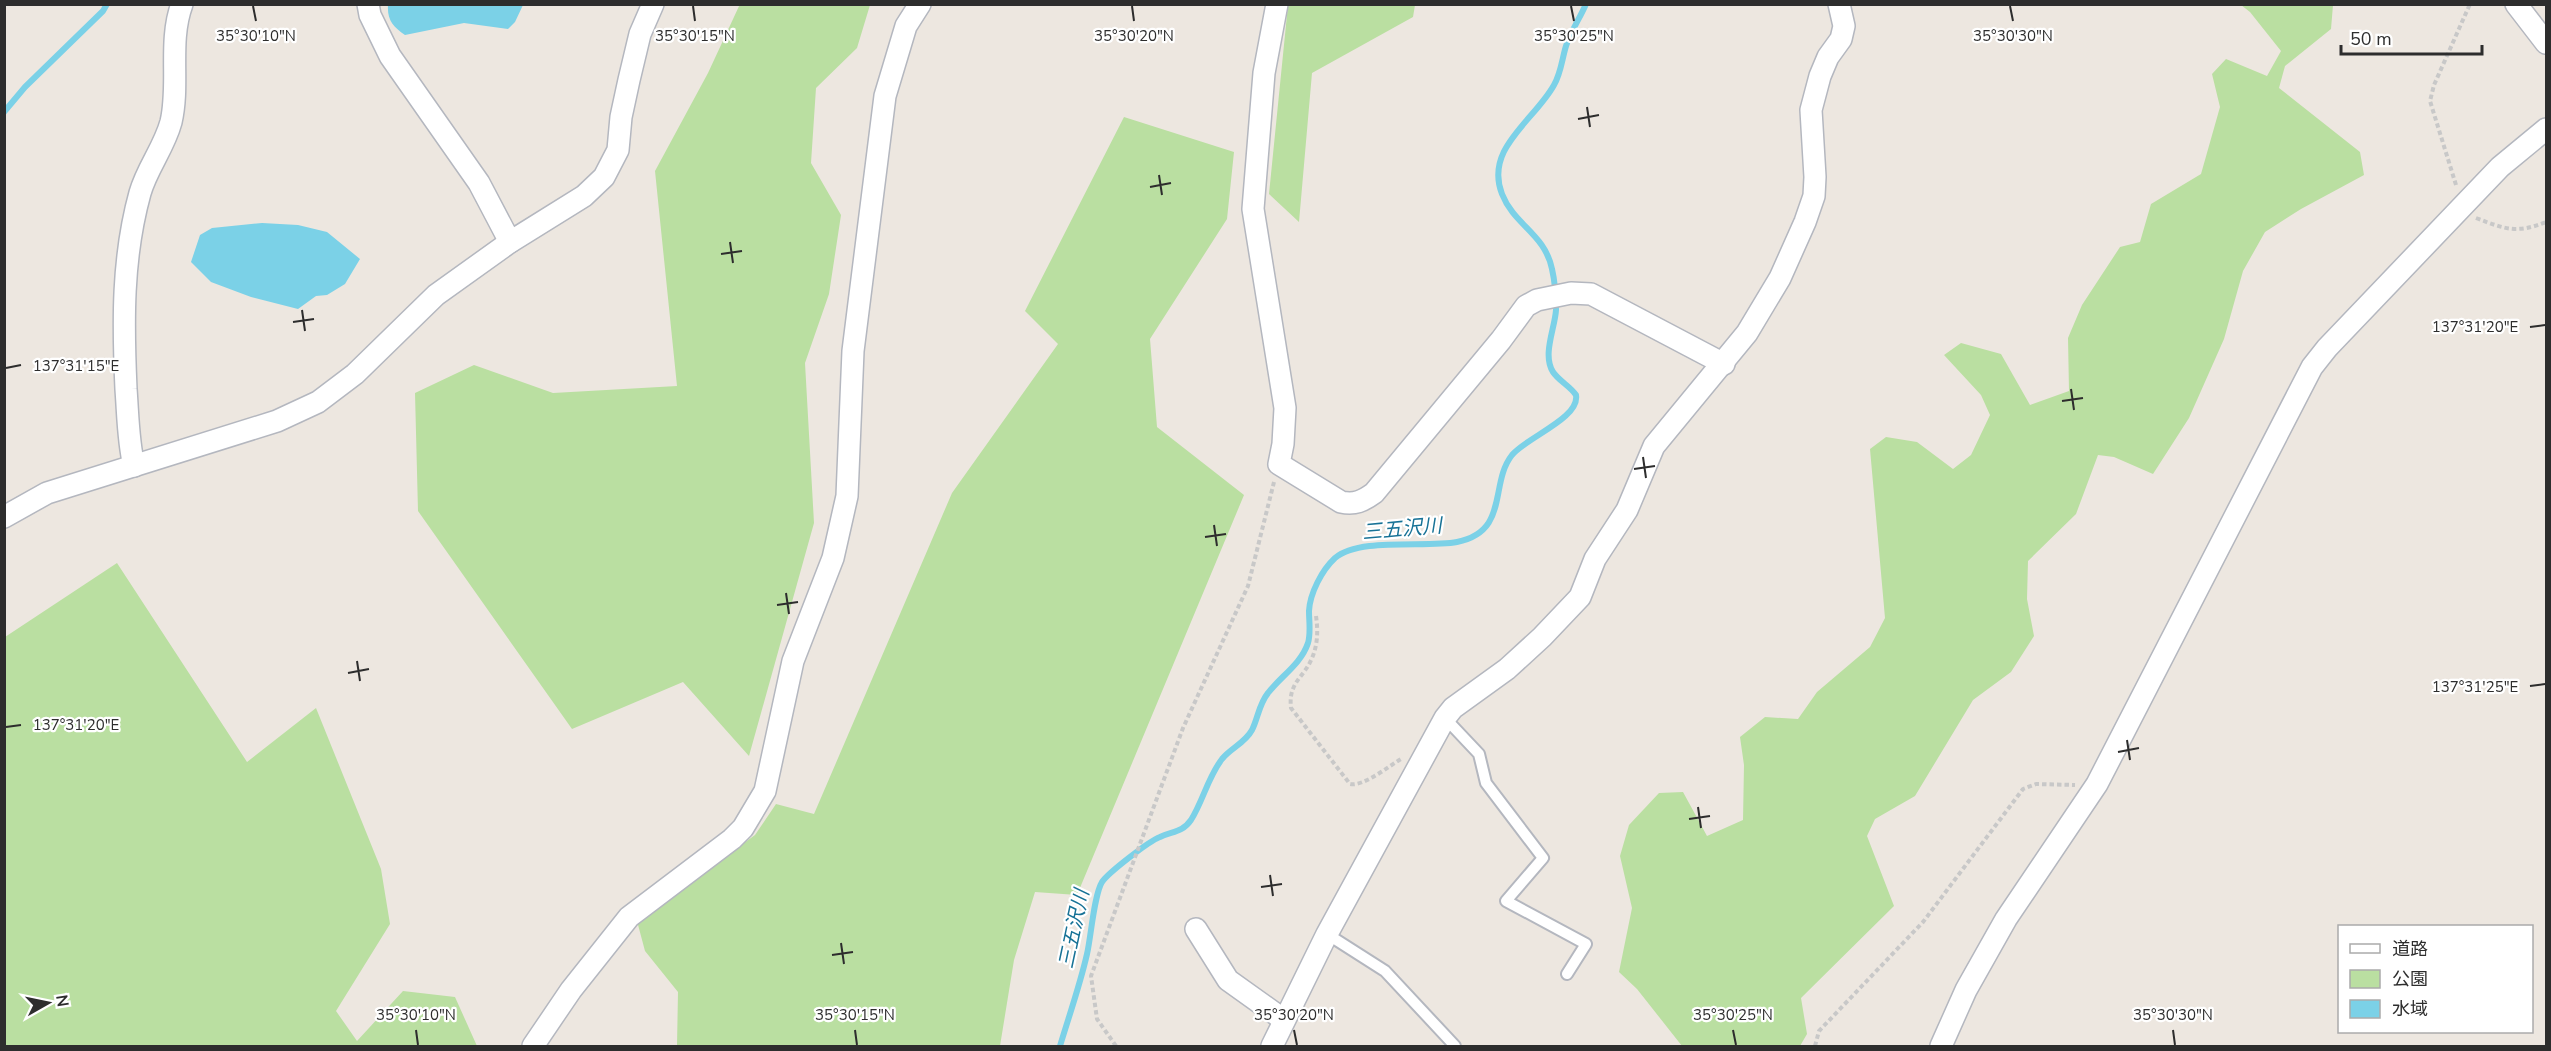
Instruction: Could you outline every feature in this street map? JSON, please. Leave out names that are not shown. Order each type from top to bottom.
[{"type":"street","points":[[134,466],[129,446],[123,326],[126,267],[140,194],[148,170],[164,144],[171,122],[176,89],[177,17],[182,4]]},
{"type":"street","points":[[368,4],[370,15],[390,56],[478,183],[510,242]]},
{"type":"street","points":[[4,517],[47,493],[277,421],[318,402],[355,374],[436,295],[510,242],[584,196],[604,177],[618,150],[621,117],[640,34],[653,4]]},
{"type":"street","points":[[533,1047],[571,990],[629,917],[732,839],[743,828],[759,804],[765,790],[792,661],[833,558],[847,496],[853,351],[885,96],[906,26],[920,4]]},
{"type":"street","points":[[1277,4],[1264,73],[1254,209],[1285,408],[1283,444],[1279,464],[1341,502],[1352,505],[1366,499],[1374,493],[1501,340],[1526,306],[1543,298],[1568,293],[1591,294],[1724,363]]},
{"type":"street","points":[[1196,929],[1227,980],[1280,1038],[1326,934],[1445,718],[1453,708],[1515,661],[1580,597],[1595,559],[1627,510],[1654,446],[1747,333],[1780,278],[1814,196],[1811,110],[1820,76],[1828,57],[1841,39],[1844,26],[1839,4]]},
{"type":"street","points":[[2516,4],[2547,44]]},
{"type":"street","points":[[1941,1047],[1966,990],[2006,919],[2093,789],[2312,367],[2327,348],[2500,166],[2547,129]]},
{"type":"lane","points":[[1445,718],[1479,754],[1486,783],[1543,858],[1506,901],[1586,944],[1567,974]]},
{"type":"lane","points":[[1326,934],[1385,971],[1455,1047]]},
{"type":"path","points":[[2470,4],[2434,85],[2430,101],[2456,186],[2456,214],[2515,231],[2547,222]]},
{"type":"path","points":[[1116,1047],[1097,1019],[1090,976],[1183,728],[1248,585],[1279,464]]},
{"type":"path","points":[[1316,616],[1316,648],[1311,660],[1294,684],[1289,696],[1291,708],[1350,784],[1356,785],[1363,782],[1418,748],[1423,746],[1428,748]]},
{"type":"path","points":[[1815,1047],[1819,1031],[1923,922],[2023,789],[2036,784],[2084,786],[2093,789]]},
{"type":"green space","points":[[740,4],[870,5],[857,48],[816,88],[811,163],[841,215],[829,294],[805,363],[814,523],[749,756],[683,682],[572,729],[418,511],[415,393],[474,365],[553,393],[677,386],[655,171],[708,73]]},
{"type":"green space","points":[[1288,5],[1415,5],[1413,17],[1312,73],[1299,222],[1269,194]]},
{"type":"green space","points":[[2241,5],[2333,5],[2331,29],[2285,66],[2279,88],[2360,152],[2364,175],[2301,209],[2265,232],[2243,271],[2224,339],[2189,418],[2153,474],[2114,457],[2098,455],[2076,514],[2028,561],[2027,599],[2034,636],[2011,672],[1973,700],[1915,796],[1875,819],[1867,836],[1894,906],[1801,998],[1807,1034],[1800,1046],[1682,1046],[1637,989],[1619,972],[1632,908],[1620,856],[1629,825],[1659,793],[1683,792],[1707,836],[1743,820],[1744,765],[1740,737],[1765,717],[1798,719],[1817,692],[1870,647],[1885,618],[1870,449],[1886,437],[1917,442],[1953,469],[1971,455],[1990,415],[1981,395],[1944,355],[1961,343],[2001,354],[2030,405],[2069,391],[2068,338],[2082,305],[2120,247],[2140,242],[2151,204],[2201,174],[2220,107],[2212,74],[2226,59],[2267,76],[2281,51],[2250,12]]},
{"type":"green space","points":[[1124,117],[1234,152],[1227,219],[1150,339],[1157,427],[1244,495],[1077,895],[1035,892],[1014,960],[1000,1046],[677,1046],[678,992],[645,951],[637,921],[755,835],[776,804],[814,814],[952,493],[1058,344],[1025,311]]},
{"type":"green space","points":[[117,563],[247,762],[316,708],[381,869],[390,924],[336,1011],[357,1041],[403,991],[455,997],[477,1046],[5,1046],[5,637]]},
{"type":"water","points":[[388,4],[523,5],[515,22],[508,29],[464,23],[405,35],[392,23]]},
{"type":"water","points":[[262,223],[298,225],[327,232],[360,259],[345,284],[327,295],[316,296],[298,309],[251,297],[211,282],[191,262],[200,235],[212,228]]},
{"type":"waterway","points":[[4,112],[25,87],[103,11],[107,4]]},
{"type":"waterway","name":"三五沢川","points":[[1060,1046],[1084,966],[1097,896],[1102,882],[1147,844],[1180,830],[1191,820],[1217,766],[1249,735],[1265,697],[1296,664],[1305,650],[1308,643],[1312,597],[1330,563],[1346,552],[1360,547],[1393,544],[1444,544],[1474,536],[1485,528],[1492,517],[1501,479],[1512,455],[1570,412],[1575,403],[1576,395],[1555,375],[1550,365],[1549,350],[1556,305],[1554,279],[1548,257],[1536,238],[1507,205],[1498,178],[1500,162],[1514,135],[1546,98],[1556,80],[1568,40],[1586,4]]}]
